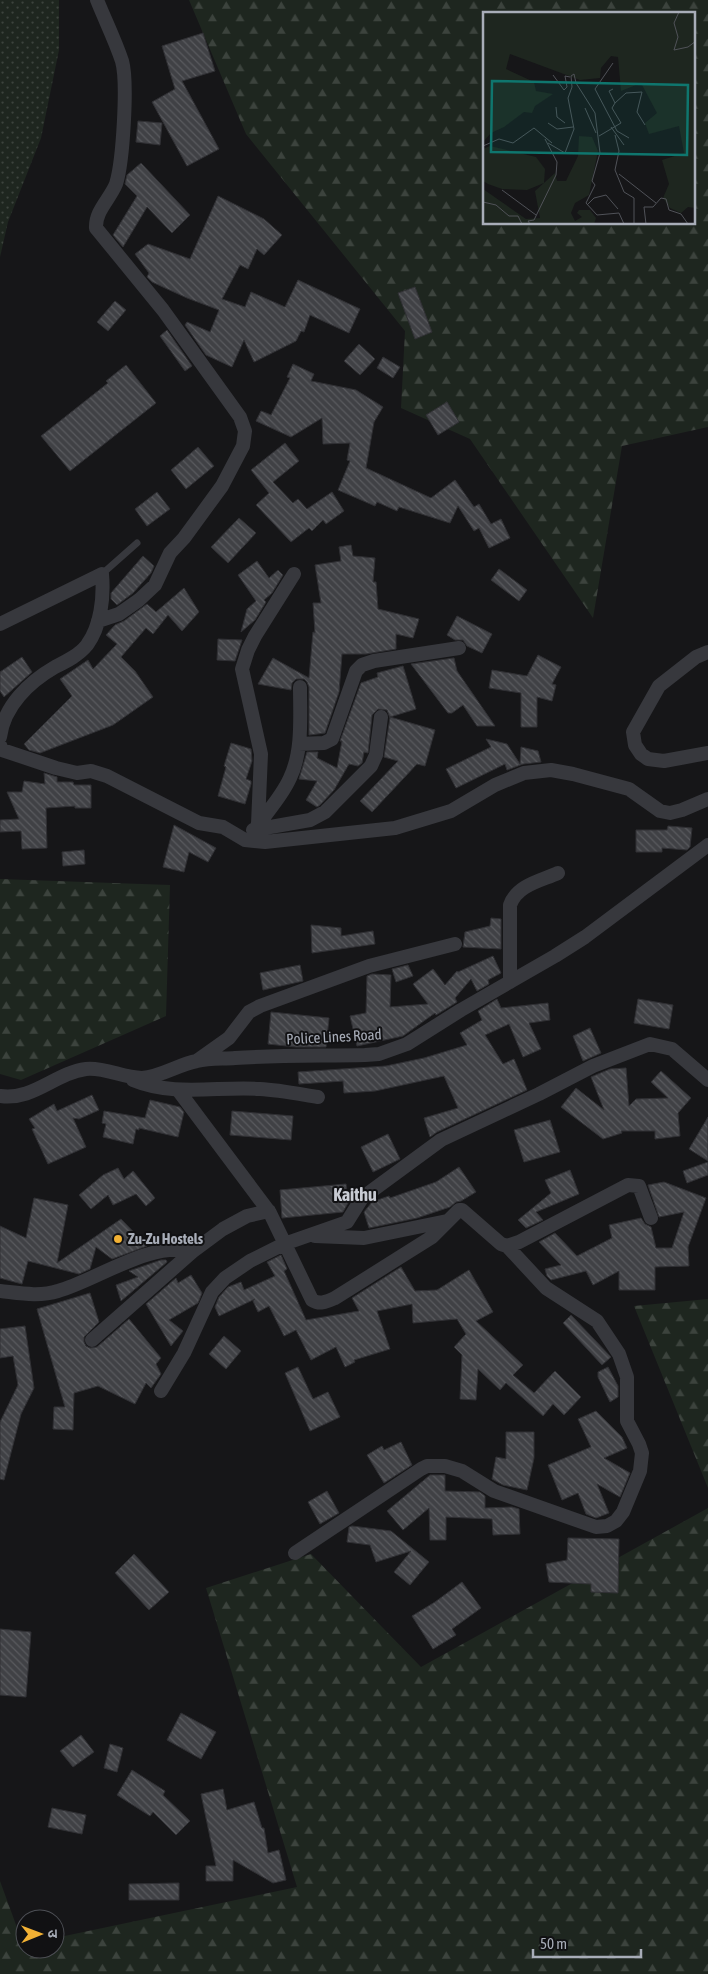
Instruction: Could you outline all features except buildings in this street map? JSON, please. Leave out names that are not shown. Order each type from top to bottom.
[{"type":"street","points":[[97,0],[122,62],[125,79],[124,118],[118,174],[116,184],[95,219],[96,228],[163,310],[240,417],[246,431],[243,446],[222,486],[184,538],[170,553],[155,584],[140,600],[119,614],[98,621]]},
{"type":"street","points":[[0,737],[6,714],[12,704],[38,678],[77,654],[87,644],[98,621],[102,574]]},
{"type":"street","points":[[0,624],[102,574]]},
{"type":"street","points":[[252,831],[261,754],[242,669],[252,643],[294,574]]},
{"type":"street","points":[[299,744],[324,743],[332,740],[356,671],[362,665],[374,660],[459,648]]},
{"type":"street","points":[[708,652],[696,657],[660,686],[633,732],[635,745],[641,754],[648,759],[664,761],[708,753]]},
{"type":"street","points":[[252,831],[276,802],[290,778],[299,744],[300,687]]},
{"type":"street","points":[[0,745],[2,750],[14,755],[56,768],[76,773],[91,771],[107,776],[199,823],[252,831],[310,820],[325,812],[371,766],[376,755],[381,717]]},
{"type":"street","points":[[252,831],[265,842],[286,841],[335,833],[396,828],[451,811],[495,785],[524,774],[551,770],[574,774],[629,789],[660,811],[670,813],[708,799]]},
{"type":"street","name":"Police Lines Road","points":[[0,1096],[9,1097],[40,1089],[52,1081],[85,1069],[96,1069],[144,1078],[197,1060],[261,1056],[378,1054],[407,1044],[585,937],[708,845]]},
{"type":"street","points":[[510,982],[510,905],[513,897],[522,888],[558,873]]},
{"type":"street","points":[[197,1060],[228,1038],[249,1012],[260,1006],[369,966],[455,944]]},
{"type":"street","points":[[161,1391],[184,1353],[212,1292],[235,1271],[284,1244],[347,1222],[362,1198],[441,1140],[539,1094],[592,1066],[650,1044],[672,1049],[708,1080]]},
{"type":"street","points":[[121,1075],[148,1086],[178,1090],[260,1089],[318,1096]]},
{"type":"street","points":[[178,1090],[229,1156],[268,1211],[312,1300],[316,1303],[325,1303],[432,1237],[458,1211],[462,1210],[487,1234],[507,1246],[546,1288],[597,1321],[619,1354],[627,1377],[627,1422],[642,1453],[640,1471],[623,1512],[616,1521],[607,1526],[596,1527],[494,1491],[462,1471],[445,1466],[428,1466],[295,1553]]},
{"type":"street","points":[[507,1246],[519,1242],[628,1185],[639,1186],[651,1218]]},
{"type":"street","points":[[92,1340],[192,1252],[223,1229],[247,1216],[268,1211]]},
{"type":"street","points":[[309,1235],[364,1238],[447,1221]]},
{"type":"street","points":[[0,1292],[30,1294],[56,1292],[155,1252],[181,1249],[192,1252]]},
{"type":"lane","points":[[102,574],[137,543]]},
{"type":"green space","points":[[0,0],[59,0],[59,50],[41,138],[8,222],[0,257]]},
{"type":"green space","points":[[189,0],[708,0],[708,427],[622,446],[593,618],[470,439],[401,408],[405,331],[246,134]]},
{"type":"green space","points":[[0,879],[170,885],[166,1016],[21,1080],[0,1074]]},
{"type":"green space","points":[[708,1299],[708,1488],[634,1306]]},
{"type":"green space","points":[[708,1508],[708,1974],[0,1974],[0,1881],[15,1922],[15,1959],[65,1959],[65,1936],[297,1887],[206,1588],[311,1554],[421,1667]]},
{"type":"place","name":"Zu-Zu Hostels","points":[[118,1239]]},
{"type":"district","name":"Kaithu","points":[[355,1195]]}]
